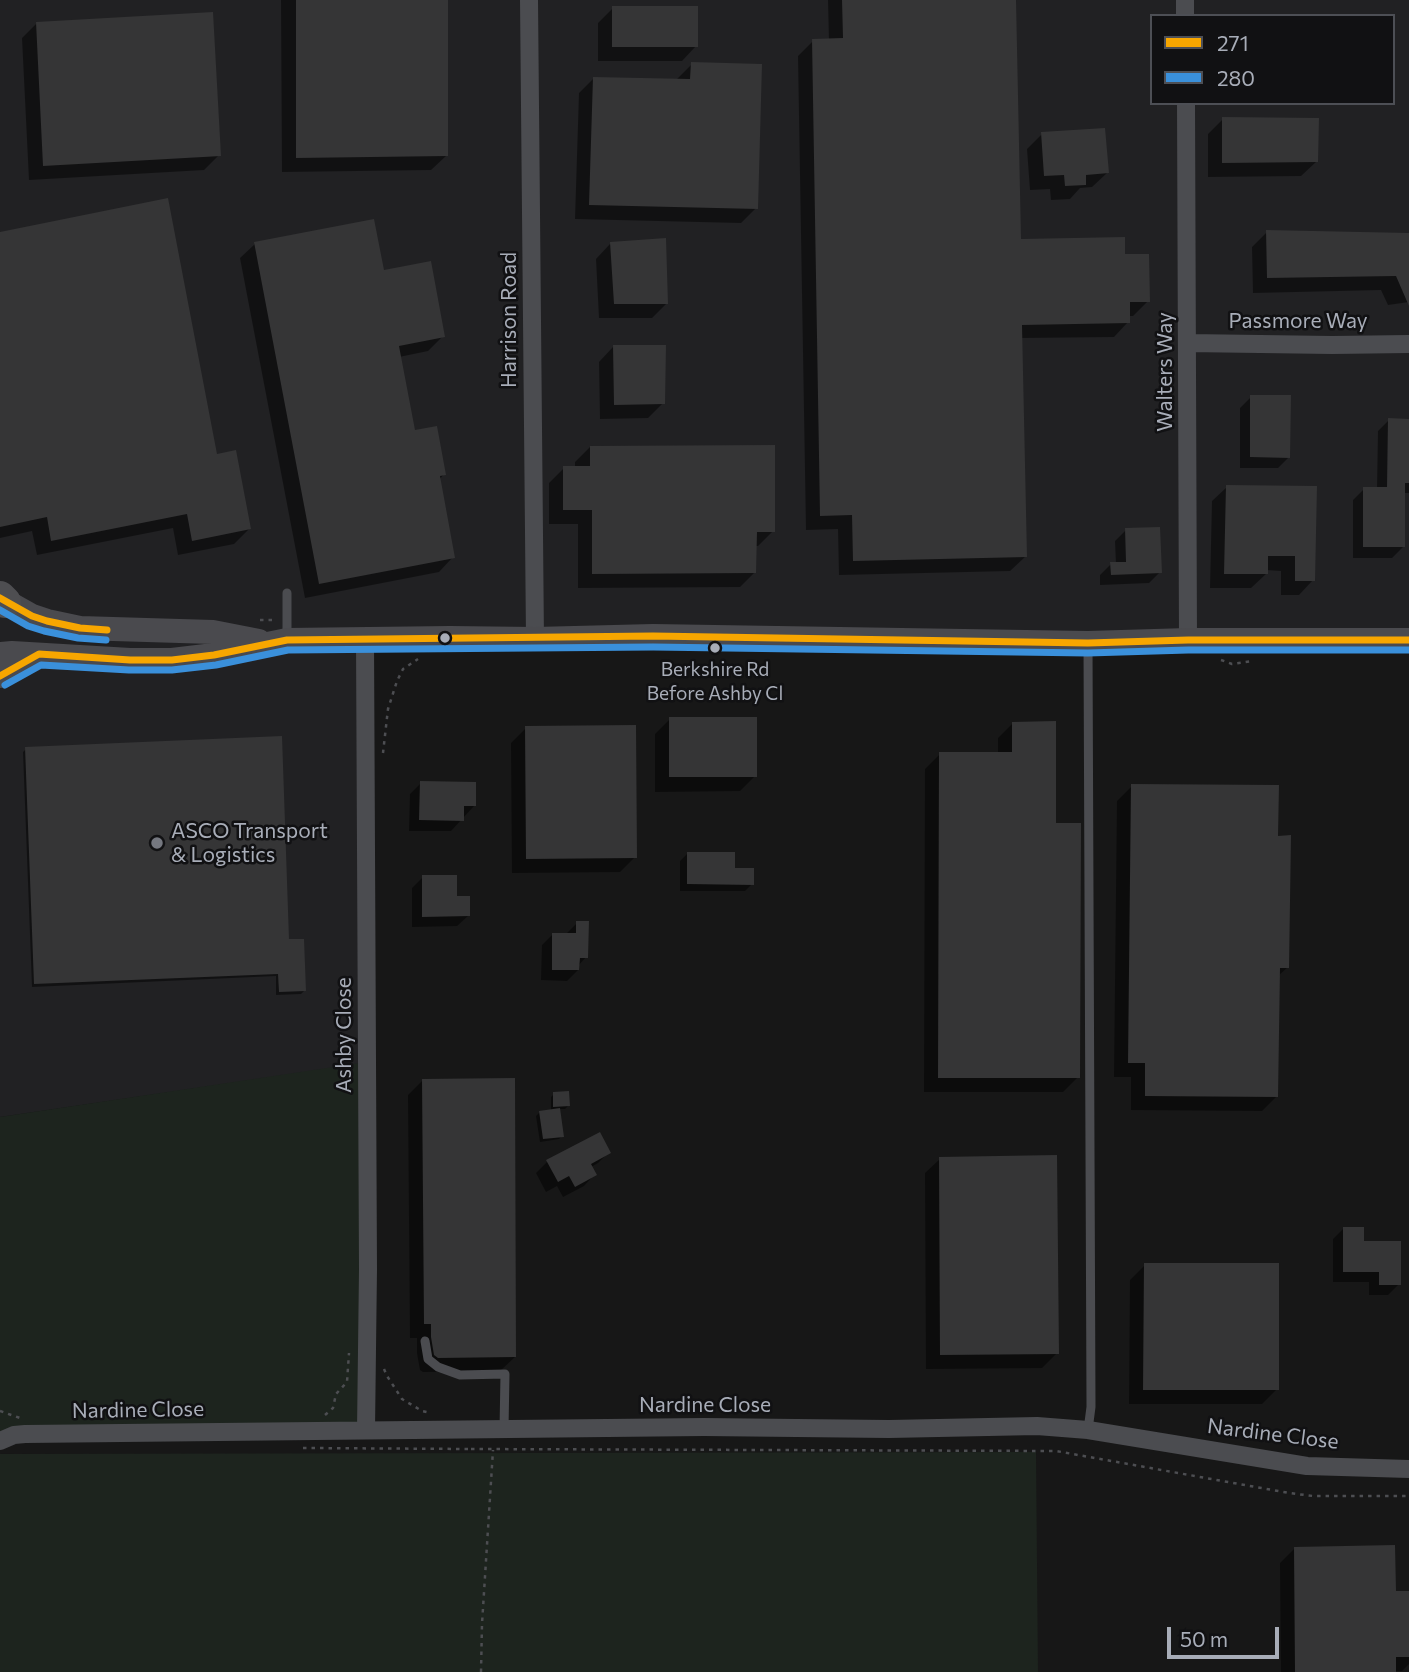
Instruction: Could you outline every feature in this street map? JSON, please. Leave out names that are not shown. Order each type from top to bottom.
[{"type":"main road","points":[[2,599],[32,617],[80,628],[213,632],[280,642]]},
{"type":"main road","points":[[0,654],[172,660],[280,642],[653,636],[1088,643],[1409,640]]},
{"type":"main road","points":[[0,676],[39,654]]},
{"type":"street","name":"Harrison Road","points":[[529,0],[535,639]]},
{"type":"street","name":"Walters Way","points":[[1186,105],[1188,640]]},
{"type":"street","name":"Passmore Way","points":[[1188,343],[1409,344]]},
{"type":"street","name":"Ashby Close","points":[[365,640],[368,1269],[366,1430]]},
{"type":"street","name":"Nardine Close","points":[[0,1441],[25,1434],[1037,1426],[1088,1430],[1307,1466],[1409,1469]]},
{"type":"lane","points":[[280,642],[287,593]]},
{"type":"lane","points":[[1088,643],[1091,1393],[1088,1430]]},
{"type":"lane","points":[[425,1341],[428,1360],[438,1367],[460,1375],[505,1374],[504,1429]]},
{"type":"path","points":[[382,761],[388,709],[397,681],[403,669],[419,658]]},
{"type":"path","points":[[471,1450],[1056,1451],[1289,1493],[1313,1496],[1409,1496]]},
{"type":"path","points":[[481,1672],[493,1450]]},
{"type":"shaded area","points":[[0,0],[1409,0],[1409,651],[366,650],[368,1063],[0,1117]]},
{"type":"shaded area","points":[[367,1062],[366,1430],[0,1442],[0,1117]]},
{"type":"shaded area","points":[[1036,1452],[1038,1672],[0,1672],[0,1454]]},
{"type":"building","points":[[296,0],[448,0],[448,156],[296,158]]},
{"type":"building","points":[[842,0],[1016,0],[1021,239],[1125,237],[1125,254],[1149,254],[1150,302],[1130,302],[1130,323],[1022,325],[1027,557],[853,561],[852,515],[820,516],[812,39],[843,38]]},
{"type":"building","points":[[612,6],[698,6],[698,47],[612,47]]},
{"type":"building","points":[[213,12],[221,156],[43,166],[36,22]]},
{"type":"building","points":[[691,62],[762,64],[758,209],[589,205],[593,77],[690,79]]},
{"type":"building","points":[[1222,117],[1319,118],[1318,162],[1222,163]]},
{"type":"building","points":[[1105,128],[1109,173],[1086,175],[1086,185],[1065,186],[1064,175],[1044,176],[1041,132]]},
{"type":"building","points":[[168,198],[217,454],[236,450],[251,529],[192,541],[187,514],[51,541],[47,517],[0,527],[0,232]]},
{"type":"building","points":[[374,219],[384,270],[431,261],[445,337],[399,346],[415,430],[437,426],[446,475],[440,476],[455,558],[319,584],[254,242]]},
{"type":"building","points":[[1266,230],[1409,233],[1409,306],[1396,276],[1267,278]]},
{"type":"building","points":[[666,238],[668,304],[614,304],[610,242]]},
{"type":"building","points":[[613,345],[666,345],[665,404],[614,405]]},
{"type":"building","points":[[1250,395],[1291,395],[1290,458],[1250,457]]},
{"type":"building","points":[[1388,418],[1409,419],[1405,547],[1363,547],[1363,487],[1387,487]]},
{"type":"building","points":[[775,445],[775,532],[757,532],[756,573],[592,574],[592,510],[563,510],[563,466],[590,466],[590,446]]},
{"type":"building","points":[[1226,485],[1317,486],[1315,581],[1295,581],[1295,556],[1268,556],[1268,574],[1224,574]]},
{"type":"building","points":[[1160,527],[1162,573],[1111,575],[1110,562],[1126,562],[1125,528]]},
{"type":"building","points":[[669,717],[757,717],[757,777],[669,777]]},
{"type":"building","points":[[1056,721],[1056,823],[1081,823],[1080,1078],[938,1078],[939,752],[1012,752],[1012,722]]},
{"type":"building","points":[[636,725],[637,858],[526,859],[525,726]]},
{"type":"building","name":"ASCO Transport & Logistics","points":[[282,736],[289,939],[304,939],[306,991],[279,992],[278,974],[34,984],[25,747]]},
{"type":"building","points":[[420,781],[476,782],[476,806],[464,806],[464,821],[419,820]]},
{"type":"building","points":[[1131,784],[1279,785],[1278,836],[1291,835],[1289,968],[1280,968],[1278,1097],[1145,1096],[1145,1063],[1128,1063]]},
{"type":"building","points":[[687,852],[735,852],[735,868],[754,868],[754,885],[687,884]]},
{"type":"building","points":[[422,875],[457,875],[457,896],[470,896],[470,916],[422,917]]},
{"type":"building","points":[[576,921],[589,921],[588,958],[580,958],[579,970],[552,970],[552,933],[576,933]]},
{"type":"building","points":[[515,1078],[516,1357],[438,1358],[434,1355],[431,1324],[424,1324],[422,1079]]},
{"type":"building","points":[[569,1091],[570,1106],[553,1107],[553,1092]]},
{"type":"building","points":[[560,1108],[564,1137],[543,1139],[539,1111]]},
{"type":"building","points":[[600,1132],[611,1153],[591,1164],[597,1175],[575,1187],[569,1176],[558,1182],[546,1160]]},
{"type":"building","points":[[1057,1155],[1059,1354],[940,1355],[939,1157]]},
{"type":"building","points":[[1343,1227],[1364,1227],[1364,1241],[1401,1241],[1401,1285],[1379,1285],[1379,1272],[1343,1272]]},
{"type":"building","points":[[1144,1263],[1279,1263],[1279,1390],[1143,1390]]},
{"type":"building","points":[[1395,1545],[1396,1591],[1409,1591],[1409,1657],[1396,1657],[1396,1672],[1295,1672],[1294,1547]]},
{"type":"transit line","name":"271","points":[[0,598],[32,616],[47,621],[107,630]]},
{"type":"transit line","name":"280","points":[[0,610],[28,626],[44,631],[106,640]]},
{"type":"transit line","name":"271","points":[[0,676],[39,654],[172,660],[214,655],[287,640],[653,636],[1088,643],[1409,640]]},
{"type":"transit line","name":"280","points":[[5,685],[41,665],[172,670],[216,665],[288,650],[653,647],[1088,653],[1409,650]]},
{"type":"place","name":"Berkshire Rd Before Ashby Cl","points":[[715,648]]},
{"type":"place","name":"ASCO Transport & Logistics","points":[[157,843]]}]
